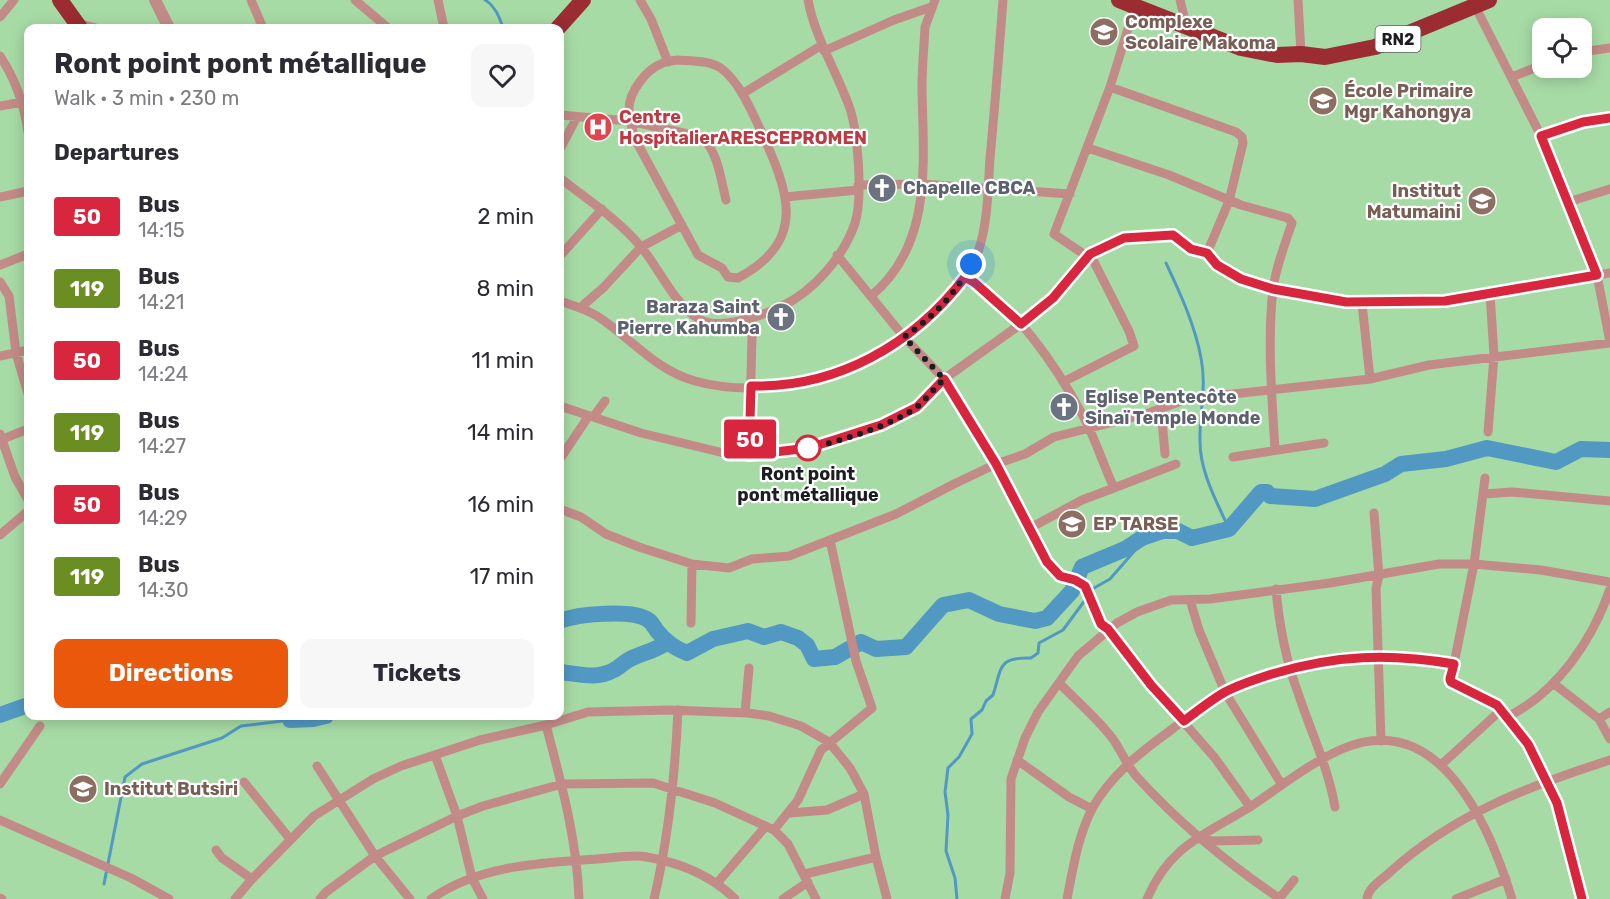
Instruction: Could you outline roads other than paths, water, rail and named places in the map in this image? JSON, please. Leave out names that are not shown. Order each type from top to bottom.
[{"type":"highway","points":[[60,0],[78,24]]},
{"type":"highway","points":[[562,24],[583,0]]},
{"type":"highway","name":"RN2","points":[[1127,3],[1212,39],[1258,52],[1277,56],[1301,54],[1324,57],[1375,47],[1482,3]]},
{"type":"street","points":[[0,17],[14,0]]},
{"type":"street","points":[[155,0],[167,24]]},
{"type":"street","points":[[251,0],[261,24]]},
{"type":"street","points":[[356,0],[383,24]]},
{"type":"street","points":[[438,0],[443,24]]},
{"type":"street","points":[[640,0],[651,19],[668,62]]},
{"type":"street","points":[[564,181],[602,209],[641,247],[679,299],[700,319],[723,323],[749,319],[766,314],[801,296],[837,255],[855,222],[858,188],[857,147],[849,106],[823,48],[808,0]]},
{"type":"street","points":[[564,302],[596,315],[653,361],[673,372],[703,382],[751,386],[796,385],[822,379],[869,359],[904,337],[936,312],[965,277],[978,251],[988,188],[1003,0]]},
{"type":"street","points":[[1180,0],[1187,28]]},
{"type":"street","points":[[1298,0],[1301,54]]},
{"type":"street","points":[[1063,382],[1134,346],[1089,255],[1054,234],[1110,87],[1127,3]]},
{"type":"street","points":[[564,511],[581,517],[606,534],[692,564],[729,568],[752,559],[789,556],[896,514],[996,464],[1025,454],[1054,437],[1089,430],[1194,398],[1370,379],[1429,365],[1610,343],[1597,275],[1541,136],[1512,77],[1482,3]]},
{"type":"street","points":[[742,94],[823,48],[933,4]]},
{"type":"street","points":[[871,296],[898,268],[908,250],[920,207],[925,27],[933,4]]},
{"type":"street","points":[[1592,50],[1610,48]]},
{"type":"street","points":[[0,56],[24,97]]},
{"type":"street","points":[[697,61],[715,65],[724,70],[742,94],[773,157],[785,197],[787,221],[774,252],[763,263],[738,278],[728,277],[722,268],[698,255],[635,139],[628,109],[633,92],[654,69],[668,62],[697,61]]},
{"type":"street","points":[[1512,77],[1532,69]]},
{"type":"street","points":[[1110,87],[1236,132],[1242,137],[1243,143],[1229,201],[1207,253]]},
{"type":"street","points":[[0,106],[24,101]]},
{"type":"street","points":[[564,115],[630,121],[692,134],[706,141],[714,156],[726,200]]},
{"type":"street","points":[[564,141],[577,117]]},
{"type":"street","points":[[1541,136],[1583,122],[1610,118]]},
{"type":"street","points":[[1088,148],[1169,176],[1229,201],[1288,218],[1292,223],[1277,267],[1273,289],[1270,344],[1275,450]]},
{"type":"street","points":[[785,197],[858,188],[922,184],[1070,194]]},
{"type":"street","points":[[1568,202],[1610,189]]},
{"type":"street","points":[[0,197],[24,192]]},
{"type":"street","points":[[564,252],[602,209]]},
{"type":"street","points":[[580,308],[604,287],[641,247],[682,225]]},
{"type":"street","points":[[564,407],[641,433],[728,454],[749,455],[809,448],[881,425],[917,407],[944,379],[1053,298],[1089,255],[1124,238],[1173,235],[1191,249],[1207,253],[1217,265],[1241,279],[1273,289],[1362,303],[1445,301],[1610,273]]},
{"type":"street","points":[[837,255],[904,337],[944,379],[996,464],[1053,570],[1085,586],[1101,624],[1108,629],[1151,685],[1215,758],[1250,807]]},
{"type":"street","points":[[0,265],[24,256]]},
{"type":"street","points":[[965,277],[975,283],[1021,324],[1063,382],[1089,430],[1113,488]]},
{"type":"street","points":[[0,282],[9,296],[16,353],[24,380]]},
{"type":"street","points":[[1488,432],[1494,356],[1490,293]]},
{"type":"street","points":[[1362,303],[1370,379]]},
{"type":"street","points":[[749,319],[752,336],[749,455]]},
{"type":"street","points":[[0,356],[24,351]]},
{"type":"street","points":[[564,453],[605,401]]},
{"type":"street","points":[[1161,409],[1166,454]]},
{"type":"street","points":[[24,430],[1,438],[15,477],[24,493]]},
{"type":"street","points":[[1233,457],[1324,443]]},
{"type":"street","points":[[1030,528],[1082,500],[1176,464]]},
{"type":"street","points":[[1485,478],[1474,564],[1450,679],[1451,682],[1480,696],[1504,714],[1528,744],[1547,780],[1567,835],[1582,899]]},
{"type":"street","points":[[1484,494],[1512,492],[1610,501]]},
{"type":"street","points":[[1374,513],[1379,576],[1376,588],[1381,741]]},
{"type":"street","points":[[0,535],[24,514]]},
{"type":"street","points":[[718,882],[770,828],[790,813],[821,750],[872,708],[847,625],[830,540]]},
{"type":"street","points":[[692,564],[692,623]]},
{"type":"street","points":[[1005,899],[1010,873],[1011,779],[1038,712],[1078,656],[1108,629],[1137,612],[1161,603],[1379,576],[1439,564],[1474,564],[1541,570],[1610,582]]},
{"type":"street","points":[[1276,589],[1290,669],[1324,759],[1335,807]]},
{"type":"street","points":[[1442,764],[1504,714],[1518,712],[1553,683],[1582,646],[1604,608],[1610,589]]},
{"type":"street","points":[[1190,600],[1199,630],[1225,692],[1282,785]]},
{"type":"street","points":[[1067,899],[1080,840],[1092,809],[1113,778],[1184,721],[1225,692],[1290,669],[1339,659],[1377,656],[1415,657],[1454,664]]},
{"type":"street","points":[[745,713],[749,668]]},
{"type":"street","points":[[1059,683],[1111,737],[1125,757],[1127,766],[1198,838],[1244,876],[1279,899],[1294,880]]},
{"type":"street","points":[[1553,683],[1599,719],[1610,739]]},
{"type":"street","points":[[654,899],[663,861],[674,789],[678,710]]},
{"type":"street","points":[[564,719],[588,712],[678,710],[769,716],[801,726],[829,742],[850,768],[864,794],[887,899]]},
{"type":"street","points":[[1599,719],[1610,712]]},
{"type":"street","points":[[235,899],[314,816],[373,779],[401,766],[480,740],[562,720]]},
{"type":"street","points":[[546,725],[562,784],[578,861],[579,899]]},
{"type":"street","points":[[0,784],[40,726]]},
{"type":"street","points":[[1147,899],[1153,883],[1169,861],[1190,841],[1250,807],[1343,748],[1381,741],[1410,746],[1442,764],[1459,782],[1493,844],[1512,899]]},
{"type":"street","points":[[435,755],[457,816],[472,878],[483,899]]},
{"type":"street","points":[[1017,760],[1069,797],[1092,809]]},
{"type":"street","points":[[1367,899],[1371,888],[1406,858],[1475,811],[1547,780],[1610,760]]},
{"type":"street","points":[[317,766],[375,856],[410,899]]},
{"type":"street","points":[[244,782],[290,839]]},
{"type":"street","points":[[321,899],[326,892],[375,856],[457,816],[562,784],[653,783],[715,803],[770,828],[788,844],[816,899]]},
{"type":"street","points":[[790,813],[827,810],[864,794]]},
{"type":"street","points":[[0,820],[131,878],[169,899]]},
{"type":"street","points":[[1198,838],[1213,841],[1258,840]]},
{"type":"street","points":[[216,850],[222,858],[252,879]]},
{"type":"street","points":[[431,899],[445,889],[472,878],[520,865],[645,856],[692,868],[718,882],[735,899]]},
{"type":"street","points":[[783,899],[806,878],[876,857]]},
{"type":"street","points":[[1456,899],[1506,879]]},
{"type":"waterway","points":[[485,0],[496,12],[502,24]]},
{"type":"waterway","points":[[1166,263],[1195,333],[1203,369],[1201,453],[1210,487],[1229,529]]},
{"type":"waterway","points":[[564,620],[605,614],[641,617],[651,622],[667,641],[687,653],[713,639],[748,631],[764,637],[781,632],[798,638],[807,645],[814,659],[835,657],[861,642],[876,649],[906,647],[943,605],[969,600],[999,614],[1035,621],[1047,618],[1072,591],[1082,567],[1125,549],[1142,538],[1163,531],[1178,531],[1192,538],[1229,529],[1261,492],[1267,492],[1270,496],[1315,499],[1385,474],[1401,464],[1446,459],[1487,448],[1556,462],[1581,449],[1610,450]]},
{"type":"waterway","points":[[957,899],[955,878],[946,851],[948,815],[945,792],[948,768],[959,757],[972,734],[971,719],[982,710],[986,701],[993,695],[1000,671],[1006,662],[1031,658],[1038,653],[1039,643],[1063,630],[1094,588],[1110,579],[1137,548],[1147,542],[1150,535]]},
{"type":"waterway","points":[[564,673],[587,676],[607,673],[630,659],[668,642]]},
{"type":"waterway","points":[[0,715],[24,706]]},
{"type":"waterway","points":[[104,884],[125,777],[142,764],[222,738],[241,726],[290,720]]},
{"type":"place","name":"Complexe Scolaire Makoma","points":[[1104,32]]},
{"type":"place","name":"École Primaire Mgr Kahongya","points":[[1323,101]]},
{"type":"place","name":"Centre HospitalierARESCEPROMEN","points":[[598,127]]},
{"type":"place","name":"Chapelle CBCA","points":[[882,188]]},
{"type":"place","name":"Institut Matumaini","points":[[1482,201]]},
{"type":"place","name":"Baraza Saint Pierre Kahumba","points":[[781,317]]},
{"type":"place","name":"Eglise Pentecôte Sinaï Temple Monde","points":[[1064,407]]},
{"type":"place","name":"Ront point pont métallique","points":[[808,448]]},
{"type":"place","name":"EP TARSE","points":[[1072,524]]},
{"type":"place","name":"Institut Butsiri","points":[[83,789]]}]
